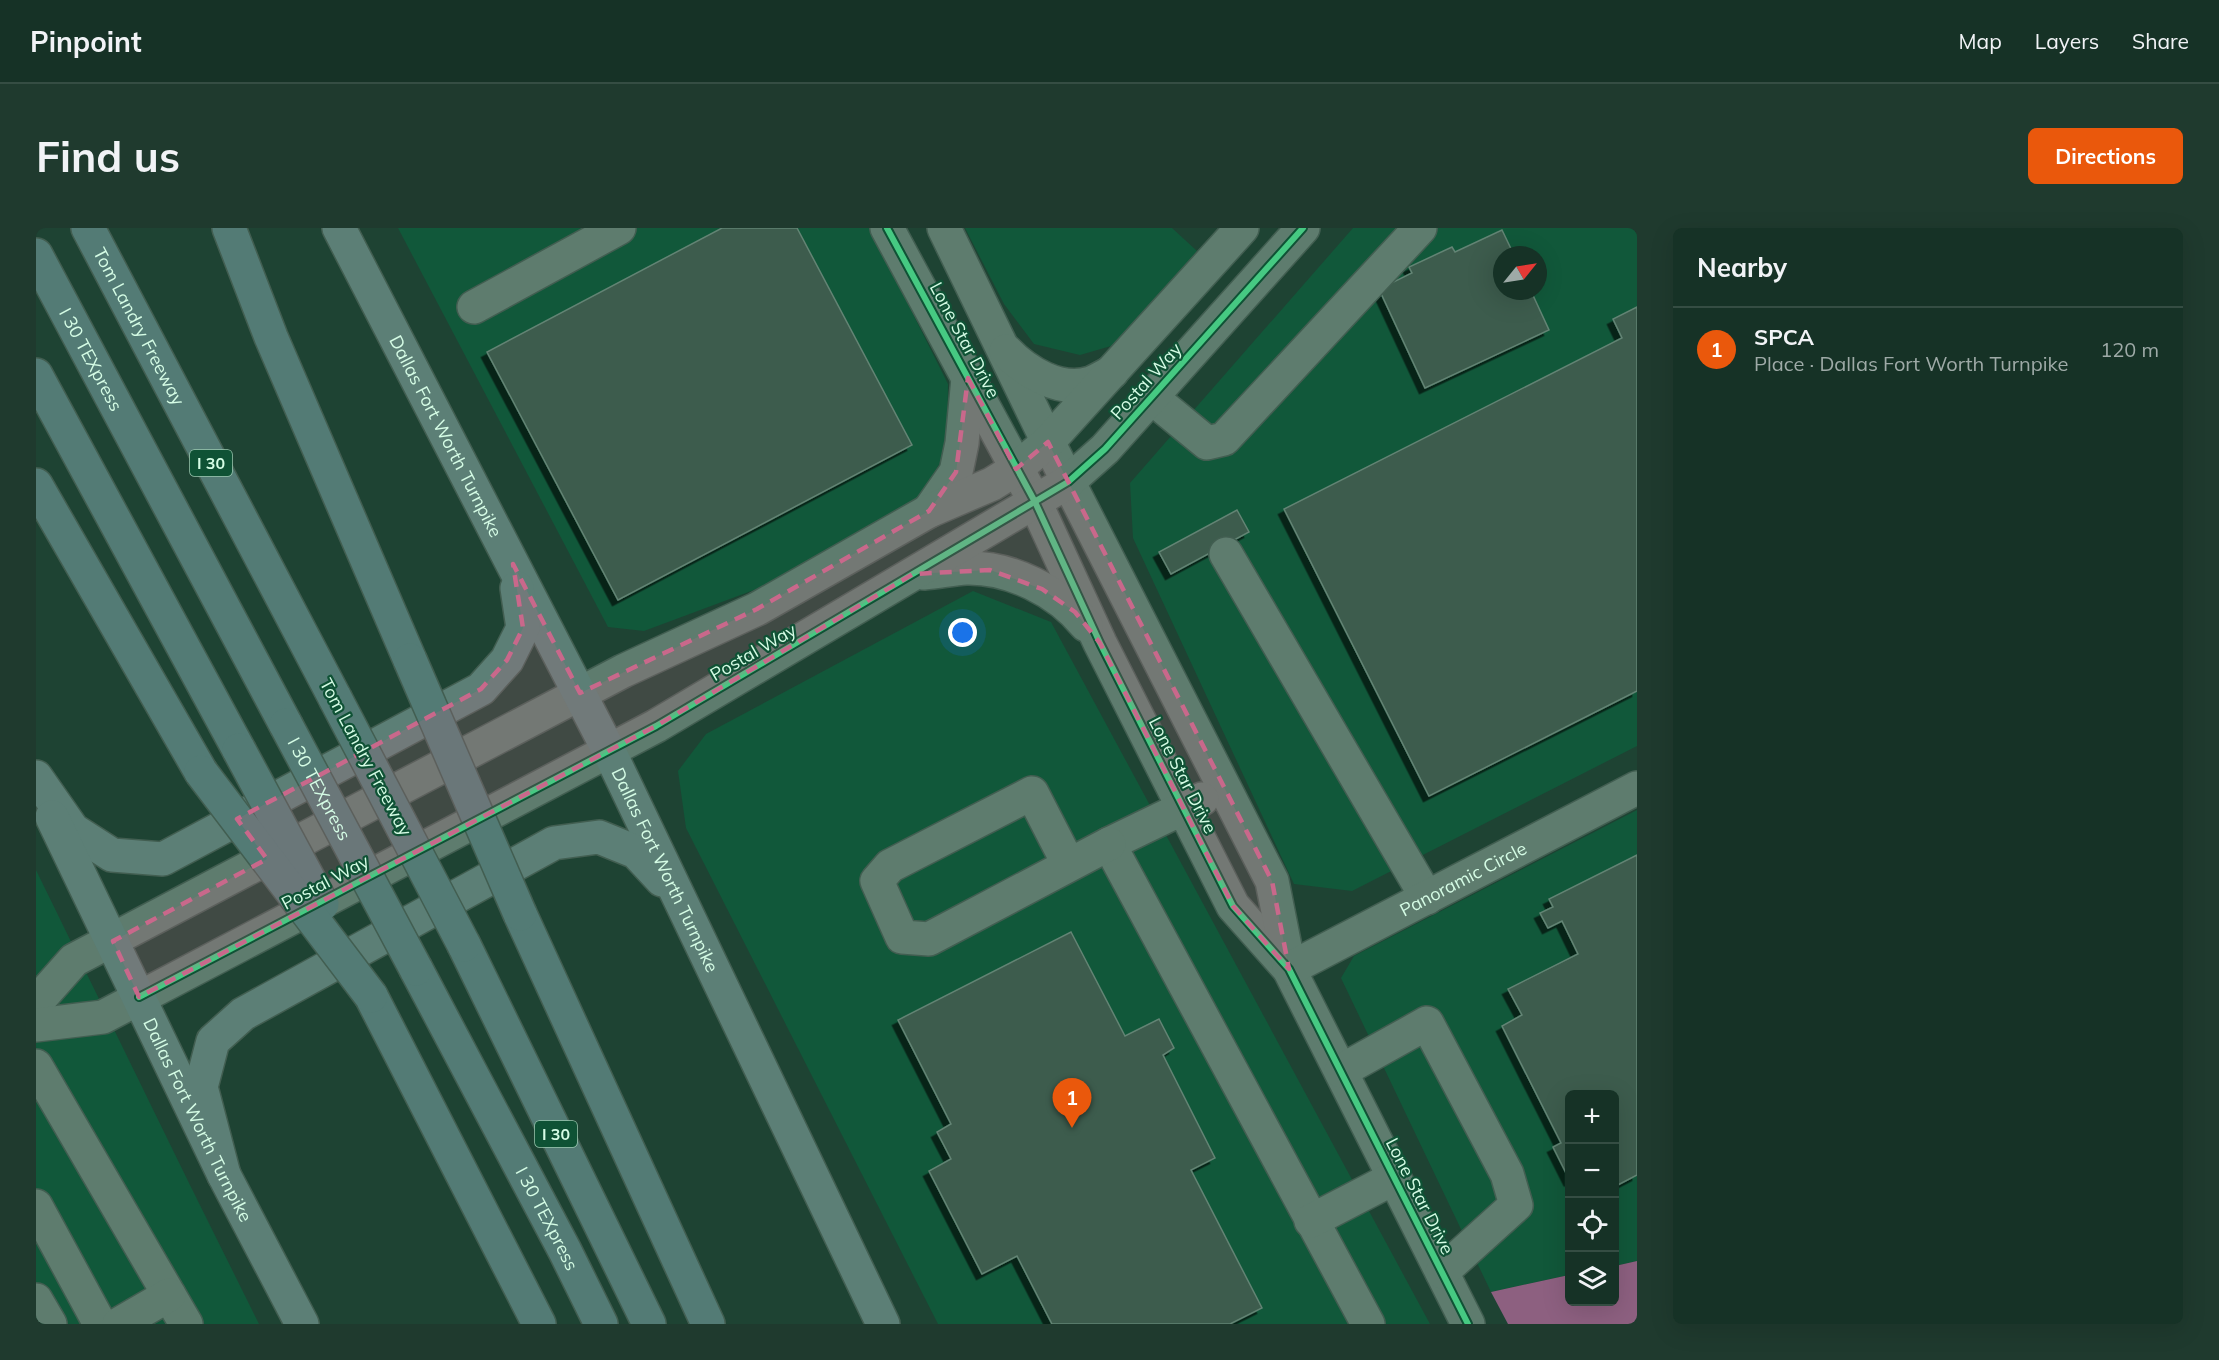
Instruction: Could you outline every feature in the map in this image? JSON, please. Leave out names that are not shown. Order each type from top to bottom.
[{"type":"highway","name":"Tom Landry Freeway","points":[[88,228],[464,945],[649,1324]]},
{"type":"highway","points":[[229,228],[271,337],[520,914],[708,1324]]},
{"type":"highway","name":"I 30 TEXpress","points":[[36,255],[416,969],[565,1251],[601,1324]]},
{"type":"highway","points":[[36,375],[371,996],[539,1324]]},
{"type":"highway","points":[[36,485],[201,772],[371,996]]},
{"type":"main road","name":"Dallas Fort Worth Turnpike","points":[[339,228],[608,749],[883,1324]]},
{"type":"main road","points":[[36,777],[73,830],[112,855],[163,859],[481,689],[507,660],[523,628],[513,564]]},
{"type":"main road","name":"Dallas Fort Worth Turnpike","points":[[36,783],[224,1175],[302,1324]]},
{"type":"main road","points":[[224,1175],[201,1087],[213,1041],[243,1014],[554,843],[599,837],[636,852],[678,896]]},
{"type":"street","points":[[474,307],[619,228]]},
{"type":"street","name":"Lone Star Drive","points":[[887,228],[1035,502],[1100,643],[1233,906],[1289,969],[1468,1324]]},
{"type":"street","name":"Lone Star Drive","points":[[944,228],[1068,482],[1272,881],[1289,969]]},
{"type":"street","name":"Postal Way","points":[[36,1003],[74,960],[580,693],[757,609],[929,511],[992,484],[1016,469],[1048,442],[1242,228]]},
{"type":"street","name":"Postal Way","points":[[36,1025],[103,1017],[608,749],[656,726],[1068,482],[1105,449],[1303,228]]},
{"type":"street","points":[[1151,397],[1207,442],[1224,439],[1420,228]]},
{"type":"street","points":[[1005,350],[1020,365],[1055,382],[1089,384],[1112,372]]},
{"type":"street","points":[[929,511],[956,472],[962,443],[968,378]]},
{"type":"street","points":[[1226,554],[1427,898]]},
{"type":"street","points":[[913,574],[966,568],[1011,575],[1042,588],[1075,612],[1100,643]]},
{"type":"street","name":"Lone Star Drive","points":[[1184,808],[1225,788]]},
{"type":"street","name":"Panoramic Circle","points":[[1289,969],[1637,788]]},
{"type":"street","points":[[1070,865],[1032,793],[890,866],[877,881],[902,937],[928,939],[1070,865],[1109,844],[1184,808]]},
{"type":"street","points":[[1109,844],[1368,1324]]},
{"type":"street","points":[[1341,1071],[1427,1023],[1507,1174],[1516,1204],[1442,1272]]},
{"type":"street","points":[[36,1066],[186,1324]]},
{"type":"street","points":[[1311,1221],[1394,1178]]},
{"type":"street","points":[[36,1206],[100,1324]]},
{"type":"street","points":[[119,1324],[169,1295]]},
{"type":"street","points":[[36,1300],[50,1324]]},
{"type":"highlighted area","points":[[968,378],[1016,469],[1048,442],[1272,881],[1289,969],[1233,906],[1100,643],[1075,612],[1042,589],[990,570],[913,574],[656,726],[139,997],[113,941],[267,859],[237,819],[481,689],[507,660],[523,628],[513,564],[580,693],[757,609],[929,511],[956,472]]},
{"type":"shaded area","points":[[398,228],[870,228],[948,384],[947,452],[915,503],[762,587],[644,631],[608,627]]},
{"type":"shaded area","points":[[965,228],[1172,228],[1197,251],[1118,344],[1080,355],[1034,344],[1004,304]]},
{"type":"shaded area","points":[[1353,228],[1637,228],[1637,746],[1352,891],[1294,884],[1133,538],[1130,483]]},
{"type":"shaded area","points":[[973,591],[1051,622],[1430,1324],[938,1324],[686,828],[678,771],[706,734]]},
{"type":"shaded area","points":[[1637,810],[1637,1261],[1619,1265],[1619,1090],[1565,1090],[1565,1276],[1491,1292],[1341,978],[1354,956]]},
{"type":"shaded area","points":[[36,870],[188,1181],[259,1324],[36,1324]]},
{"type":"shaded area","points":[[1637,1261],[1637,1324],[1508,1324],[1491,1292],[1565,1276],[1565,1306],[1619,1306],[1619,1265]]},
{"type":"building","points":[[722,228],[797,228],[912,445],[618,600],[487,352]]},
{"type":"building","points":[[1502,230],[1510,246],[1493,246],[1493,300],[1535,300],[1549,330],[1425,388],[1379,289],[1412,273],[1409,267],[1452,247],[1455,252]]},
{"type":"building","points":[[1637,307],[1637,691],[1429,796],[1284,509],[1622,338],[1613,319]]},
{"type":"building","points":[[1237,510],[1249,532],[1171,574],[1159,552]]},
{"type":"building","points":[[1637,855],[1637,1175],[1619,1184],[1619,1090],[1565,1090],[1565,1171],[1553,1147],[1561,1143],[1502,1026],[1522,1015],[1508,989],[1578,954],[1562,921],[1548,928],[1540,913],[1553,907],[1549,899]]},
{"type":"building","points":[[1071,932],[1125,1036],[1159,1019],[1174,1048],[1163,1055],[1215,1158],[1191,1170],[1262,1308],[1230,1324],[1052,1324],[1017,1256],[982,1274],[929,1171],[951,1159],[937,1132],[951,1124],[898,1020]]},
{"type":"cycle path","points":[[887,228],[1035,502],[1100,643],[1233,906],[1289,969],[1468,1324]]},
{"type":"cycle path","points":[[139,997],[656,726],[1068,482],[1105,449],[1303,228]]},
{"type":"place","name":"SPCA","points":[[1072,1128]]}]
